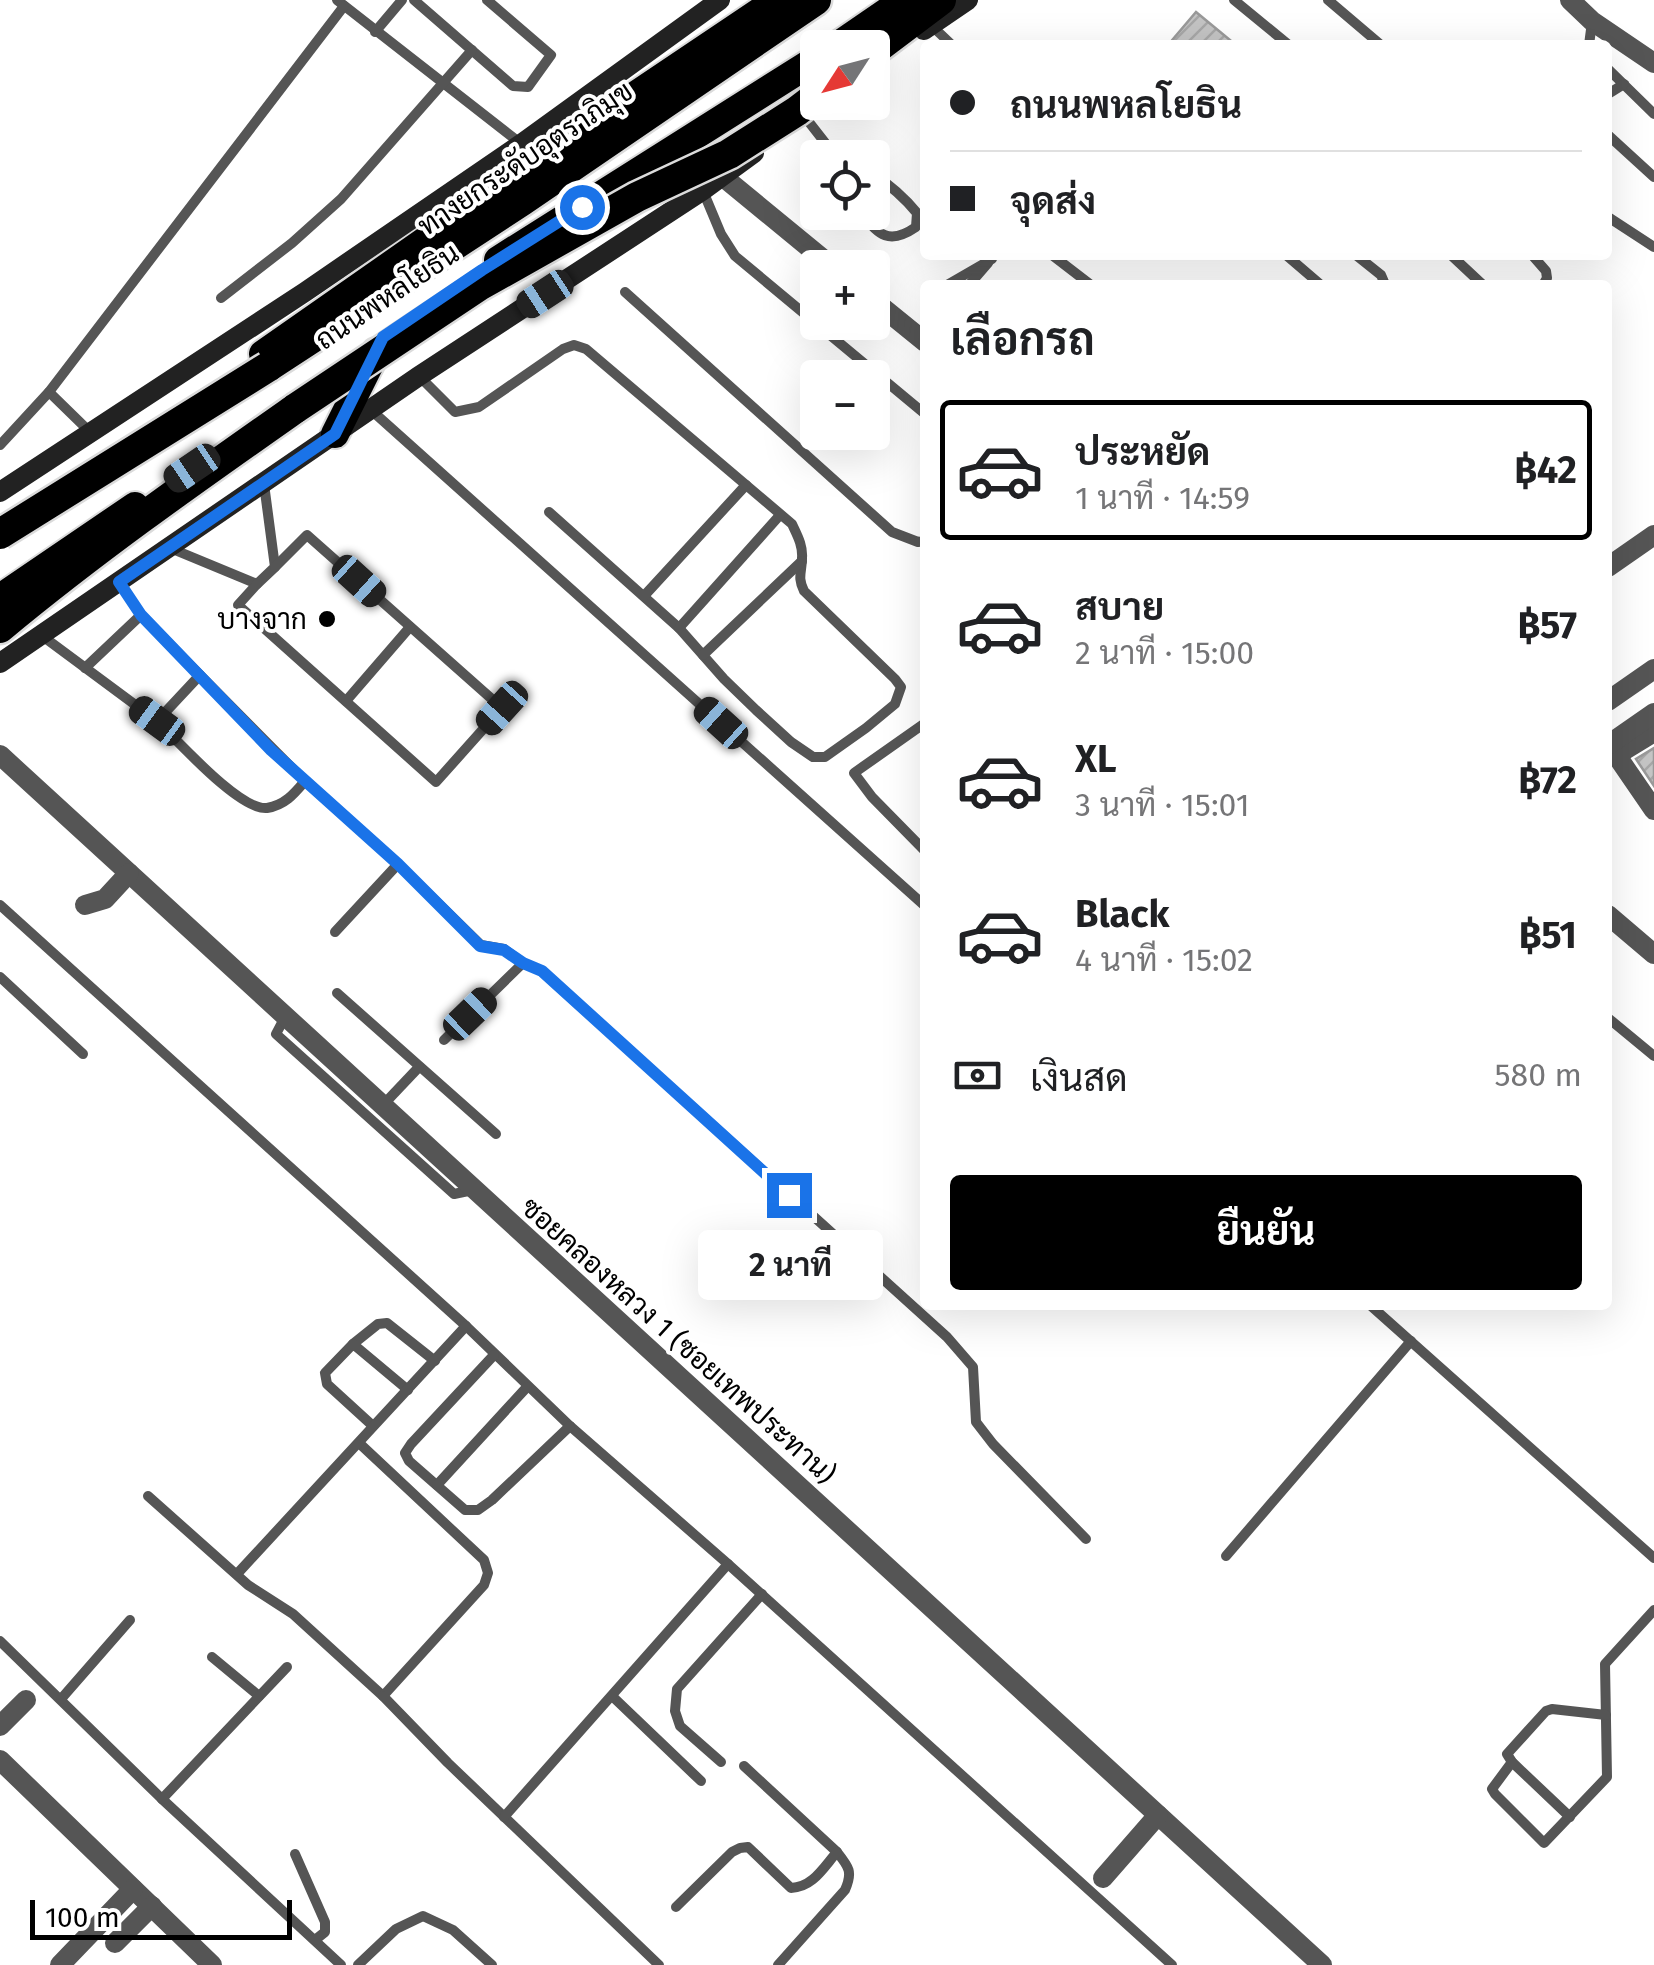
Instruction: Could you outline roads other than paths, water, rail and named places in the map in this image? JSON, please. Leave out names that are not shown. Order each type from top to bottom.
[{"type":"highway","name":"ถนนพหลโยธิน","points":[[0,536],[584,128],[777,0]]},
{"type":"highway","name":"ทางยกระดับอุตราภิมุข","points":[[0,536],[522,201],[816,0]]},
{"type":"highway","points":[[860,30],[904,0]]},
{"type":"highway","points":[[890,41],[936,12]]},
{"type":"highway","name":"ถนนพหลโยธิน","points":[[0,598],[482,270],[800,69]]},
{"type":"highway","points":[[0,628],[86,558],[296,408],[479,286],[637,197],[729,154],[800,110]]},
{"type":"highway","points":[[335,434],[383,337]]},
{"type":"main road","name":"ถนนพหลโยธิน","points":[[0,492],[305,292],[521,144],[720,0]]},
{"type":"main road","points":[[890,52],[936,12],[968,0]]},
{"type":"main road","points":[[0,664],[419,376],[702,190],[800,115]]},
{"type":"street","points":[[1585,8],[1654,63]]},
{"type":"street","points":[[722,176],[812,250]]},
{"type":"street","points":[[890,314],[920,338]]},
{"type":"street","points":[[1612,564],[1654,536]]},
{"type":"street","points":[[1612,698],[1654,669]]},
{"type":"street","points":[[1612,742],[1654,714]]},
{"type":"street","points":[[1654,732],[1623,751],[1619,759],[1654,810]]},
{"type":"street","name":"ซอยคลองหลวง 1 (ซอยเทพประทาน)","points":[[0,755],[1322,1965]]},
{"type":"street","points":[[85,905],[105,899],[129,873]]},
{"type":"street","points":[[1612,918],[1654,954]]},
{"type":"street","points":[[0,1726],[26,1700]]},
{"type":"street","points":[[0,1760],[212,1965]]},
{"type":"street","points":[[1104,1878],[1158,1816]]},
{"type":"street","points":[[60,1965],[133,1889]]},
{"type":"street","points":[[115,1943],[152,1906]]},
{"type":"lane","points":[[376,32],[402,0]]},
{"type":"lane","points":[[414,0],[513,86],[528,87],[551,55],[487,0]]},
{"type":"lane","points":[[1234,0],[1282,40]]},
{"type":"lane","points":[[1328,0],[1376,40]]},
{"type":"lane","points":[[0,444],[49,392],[340,3],[521,144]]},
{"type":"lane","points":[[1585,8],[1588,40]]},
{"type":"lane","points":[[936,12],[950,40]]},
{"type":"lane","points":[[221,298],[292,244],[341,199],[472,50]]},
{"type":"lane","points":[[1612,73],[1654,114]]},
{"type":"lane","points":[[1612,92],[1624,84]]},
{"type":"lane","points":[[1612,139],[1654,177]]},
{"type":"lane","points":[[876,230],[891,238],[916,227],[917,213],[890,185]]},
{"type":"lane","points":[[702,190],[721,234],[736,256],[920,410]]},
{"type":"lane","points":[[1612,221],[1654,247]]},
{"type":"lane","points":[[955,280],[989,260]]},
{"type":"lane","points":[[973,280],[991,260]]},
{"type":"lane","points":[[1058,260],[1084,280]]},
{"type":"lane","points":[[1292,260],[1315,280]]},
{"type":"lane","points":[[1362,260],[1383,280]]},
{"type":"lane","points":[[1456,260],[1478,280]]},
{"type":"lane","points":[[625,292],[892,532],[920,542]]},
{"type":"lane","points":[[419,376],[455,412],[478,408],[563,349],[574,345],[586,349],[792,524],[800,541],[802,560],[798,574],[804,592],[895,680],[901,688],[895,704],[840,749],[825,757],[813,757],[756,710],[679,628],[550,512]]},
{"type":"lane","points":[[49,392],[90,432]]},
{"type":"lane","points":[[371,410],[920,902]]},
{"type":"lane","points":[[264,483],[275,567]]},
{"type":"lane","points":[[644,596],[746,485]]},
{"type":"lane","points":[[679,628],[780,515]]},
{"type":"lane","points":[[308,535],[502,708],[436,782],[238,605],[275,567],[308,535]]},
{"type":"lane","points":[[168,548],[257,584]]},
{"type":"lane","points":[[703,654],[802,560]]},
{"type":"lane","points":[[119,582],[141,615],[305,781],[398,864],[480,946],[504,950],[542,971],[947,1337],[972,1367],[976,1422],[992,1444],[1086,1539]]},
{"type":"lane","points":[[85,668],[141,615]]},
{"type":"lane","points":[[346,701],[410,626]]},
{"type":"lane","points":[[41,636],[157,721],[242,801],[264,809],[286,802],[305,781]]},
{"type":"lane","points":[[157,721],[200,675]]},
{"type":"lane","points":[[920,727],[854,773],[920,846]]},
{"type":"lane","points":[[335,932],[398,864]]},
{"type":"lane","points":[[0,904],[466,1326],[570,1426],[1172,1965]]},
{"type":"lane","points":[[444,1040],[523,963]]},
{"type":"lane","points":[[0,977],[84,1054]]},
{"type":"lane","points":[[337,993],[496,1134]]},
{"type":"lane","points":[[285,1016],[276,1034],[454,1194],[475,1190]]},
{"type":"lane","points":[[1612,1021],[1654,1056]]},
{"type":"lane","points":[[383,1106],[419,1067]]},
{"type":"lane","points":[[1376,1310],[1654,1558]]},
{"type":"lane","points":[[373,1426],[324,1379],[325,1374],[378,1324],[386,1323],[434,1360]]},
{"type":"lane","points":[[236,1574],[466,1326]]},
{"type":"lane","points":[[1226,1556],[1410,1341]]},
{"type":"lane","points":[[353,1344],[408,1390]]},
{"type":"lane","points":[[494,1355],[411,1444],[406,1453],[408,1462],[465,1510],[478,1510],[570,1426]]},
{"type":"lane","points":[[437,1485],[527,1387]]},
{"type":"lane","points":[[359,1443],[484,1560],[488,1574],[484,1585],[384,1696]]},
{"type":"lane","points":[[148,1496],[248,1584],[293,1614],[384,1696],[659,1965]]},
{"type":"lane","points":[[504,1817],[728,1564]]},
{"type":"lane","points":[[720,1762],[680,1726],[675,1712],[677,1690],[762,1594]]},
{"type":"lane","points":[[1512,1762],[1492,1789],[1544,1843],[1607,1777],[1604,1664],[1654,1610]]},
{"type":"lane","points":[[60,1699],[130,1620]]},
{"type":"lane","points":[[0,1641],[162,1800],[341,1965]]},
{"type":"lane","points":[[212,1657],[259,1696]]},
{"type":"lane","points":[[162,1800],[286,1666]]},
{"type":"lane","points":[[612,1696],[701,1781]]},
{"type":"lane","points":[[1570,1817],[1507,1754],[1546,1711],[1606,1714]]},
{"type":"lane","points":[[744,1766],[848,1866],[850,1878],[845,1890],[778,1965]]},
{"type":"lane","points":[[676,1907],[740,1848],[748,1848],[791,1888],[810,1883],[837,1852]]},
{"type":"lane","points":[[295,1854],[326,1922],[325,1932],[314,1940]]},
{"type":"lane","points":[[358,1965],[396,1929],[423,1916],[453,1930],[492,1965]]},
{"type":"place","name":"บางจาก","points":[[327,619]]}]
